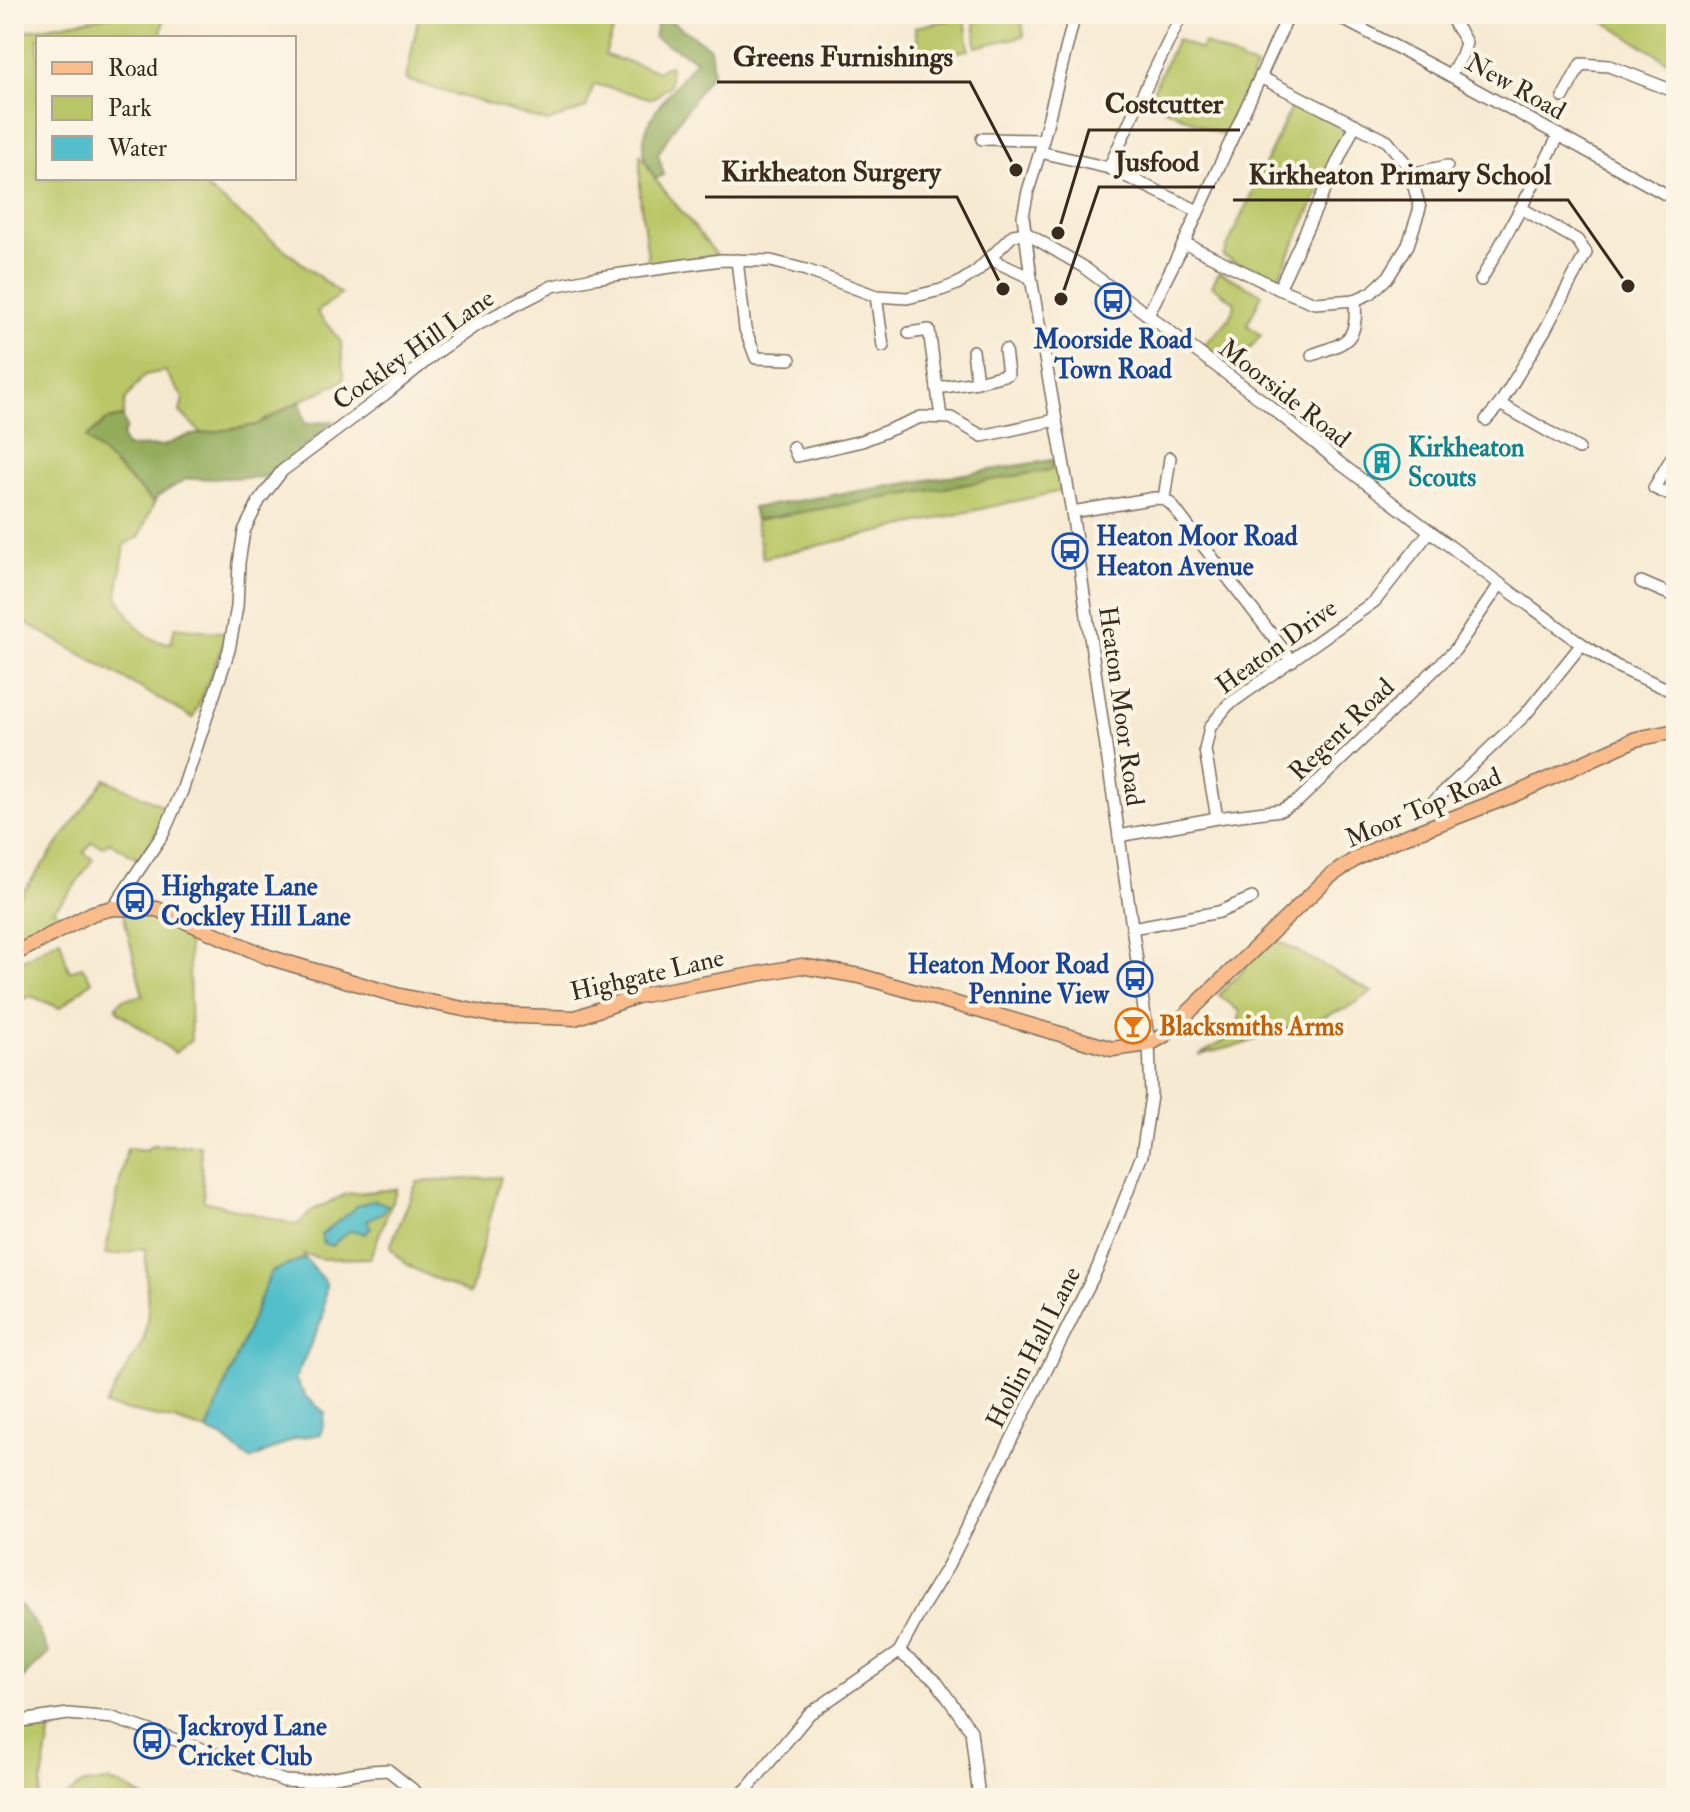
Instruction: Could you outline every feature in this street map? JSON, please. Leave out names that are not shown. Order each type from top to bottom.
[{"type":"main road","name":"Moor Top Road","points":[[1149,1044],[1165,1035],[1329,877],[1357,858],[1513,795],[1636,739],[1676,731]]},
{"type":"main road","points":[[14,954],[93,913],[113,908]]},
{"type":"main road","name":"Highgate Lane","points":[[113,908],[157,909],[268,957],[396,995],[492,1015],[575,1018],[637,996],[801,966],[860,976],[1112,1049],[1149,1044]]},
{"type":"street","name":"Heaton Moor Road","points":[[1075,14],[1023,216],[1072,512],[1149,1044]]},
{"type":"street","points":[[1109,168],[1182,14]]},
{"type":"street","points":[[1148,315],[1289,14]]},
{"type":"street","name":"New Road","points":[[1333,14],[1352,18],[1676,200]]},
{"type":"street","points":[[1450,75],[1466,43],[1451,14]]},
{"type":"street","points":[[1563,97],[1581,64],[1609,66],[1676,92]]},
{"type":"street","points":[[1184,243],[1315,303],[1355,300],[1371,293],[1389,276],[1408,245],[1420,208],[1408,166],[1387,141],[1260,77]]},
{"type":"street","points":[[1279,289],[1355,124]]},
{"type":"street","points":[[1481,280],[1559,135]]},
{"type":"street","points":[[982,139],[1043,140]]},
{"type":"street","points":[[1040,152],[1109,168],[1198,211]]},
{"type":"street","points":[[1410,174],[1447,166]]},
{"type":"street","points":[[1486,420],[1500,404],[1545,330],[1586,253],[1577,240],[1521,208]]},
{"type":"street","name":"Cockley Hill Lane","points":[[113,908],[163,834],[182,791],[229,650],[237,607],[244,531],[259,501],[282,471],[436,353],[475,326],[553,286],[721,260],[771,261],[806,270],[876,296],[907,298],[941,290],[967,278],[1013,235],[1026,233]]},
{"type":"street","name":"Moorside Road","points":[[1026,233],[1082,266],[1582,644],[1616,666],[1674,692]]},
{"type":"street","points":[[990,259],[1031,278]]},
{"type":"street","points":[[737,260],[745,329],[756,358],[790,359]]},
{"type":"street","points":[[876,296],[883,346]]},
{"type":"street","points":[[1312,355],[1345,342],[1354,331],[1355,300]]},
{"type":"street","points":[[909,333],[929,330],[941,417]]},
{"type":"street","points":[[937,388],[1008,374],[1005,350]]},
{"type":"street","points":[[973,351],[977,382]]},
{"type":"street","points":[[1500,404],[1579,449]]},
{"type":"street","points":[[793,447],[797,456],[862,441],[921,417],[951,418],[982,436],[1056,420]]},
{"type":"street","points":[[1670,495],[1654,488],[1676,450]]},
{"type":"street","points":[[1164,499],[1170,456]]},
{"type":"street","points":[[1072,512],[1164,499],[1292,661]]},
{"type":"street","name":"Heaton Drive","points":[[1217,818],[1205,750],[1210,727],[1228,705],[1375,601],[1430,531]]},
{"type":"street","points":[[1641,582],[1676,597]]},
{"type":"street","name":"Regent Road","points":[[1119,836],[1281,810],[1298,801],[1455,650],[1500,584]]},
{"type":"street","points":[[1430,805],[1525,715],[1582,644]]},
{"type":"street","points":[[1674,692],[1676,678]]},
{"type":"street","points":[[1132,928],[1219,912],[1252,898]]},
{"type":"street","name":"Hollin Hall Lane","points":[[899,1652],[948,1566],[1098,1267],[1142,1155],[1151,1096],[1149,1044]]},
{"type":"street","points":[[737,1798],[809,1714],[899,1652],[936,1681],[971,1731],[979,1798]]},
{"type":"street","points":[[14,1722],[68,1714],[113,1718],[284,1781],[305,1782],[388,1770],[420,1798]]},
{"type":"green space","points":[[120,14],[165,14],[160,36],[36,36],[36,180],[197,180],[341,294],[317,312],[341,342],[344,381],[256,425],[202,434],[180,412],[183,398],[165,371],[145,375],[125,400],[123,417],[107,420],[86,438],[154,503],[139,537],[125,544],[117,596],[132,620],[145,634],[161,642],[171,643],[175,627],[228,633],[193,718],[14,616],[14,48],[25,31]]},
{"type":"green space","points":[[419,14],[548,14],[615,25],[605,55],[658,71],[670,65],[670,85],[653,99],[594,84],[586,108],[548,122],[406,80]]},
{"type":"green space","points":[[659,14],[672,14],[671,21],[710,48],[713,71],[658,154],[664,175],[655,179],[644,156],[646,130],[660,105],[696,60],[654,37]]},
{"type":"green space","points":[[974,14],[1021,14],[1024,36],[976,47]]},
{"type":"green space","points":[[1592,14],[1676,14],[1676,67]]},
{"type":"green space","points":[[965,17],[969,50],[920,58],[915,27]]},
{"type":"green space","points":[[1177,39],[1200,50],[1204,43],[1256,68],[1224,136],[1148,101]]},
{"type":"green space","points":[[1293,103],[1345,127],[1346,135],[1277,280],[1269,280],[1223,256]]},
{"type":"green space","points":[[640,155],[655,179],[717,255],[649,265],[640,198]]},
{"type":"green space","points":[[1219,272],[1262,294],[1247,325],[1261,335],[1231,372],[1199,349],[1221,328],[1235,302],[1212,286]]},
{"type":"green space","points":[[300,401],[305,424],[333,421],[269,477],[186,479],[157,497],[154,503],[86,438],[107,420],[123,417],[126,428],[122,437],[126,447],[163,446],[187,436],[256,425]]},
{"type":"green space","points":[[1059,459],[1061,491],[763,558],[755,520],[1050,470]]},
{"type":"green space","points":[[1059,459],[1050,470],[755,520],[752,508]]},
{"type":"green space","points":[[105,779],[170,809],[139,860],[109,842],[104,847],[92,842],[84,853],[93,859],[70,892],[53,909],[66,922],[14,948],[14,904]]},
{"type":"green space","points":[[123,913],[155,916],[188,931],[191,1040],[175,1053],[119,1012],[116,1006],[123,999],[143,996]]},
{"type":"green space","points":[[1273,938],[1372,992],[1345,1009],[1240,1045],[1199,1055],[1237,1033],[1240,1012],[1219,995]]},
{"type":"green space","points":[[60,939],[69,971],[82,967],[92,981],[60,1008],[31,996],[14,1003],[14,965]]},
{"type":"green space","points":[[152,1145],[200,1145],[204,1201],[297,1225],[313,1210],[346,1194],[397,1189],[370,1258],[322,1259],[304,1254],[305,1258],[271,1272],[207,1431],[177,1421],[105,1406],[144,1339],[148,1312],[145,1248],[116,1255],[105,1254],[127,1148],[146,1150]]},
{"type":"green space","points":[[501,1177],[470,1294],[415,1269],[390,1247],[417,1182]]},
{"type":"green space","points":[[14,1599],[34,1622],[49,1653],[14,1687]]},
{"type":"green space","points":[[53,1717],[38,1798],[14,1798],[14,1726]]},
{"type":"green space","points":[[107,1781],[128,1788],[144,1798],[65,1798],[80,1785]]},
{"type":"water","points":[[374,1200],[388,1205],[382,1213],[367,1220],[371,1228],[365,1234],[350,1231],[332,1246],[323,1243],[321,1235],[357,1206]]},
{"type":"water","points":[[305,1258],[326,1283],[323,1317],[295,1379],[305,1396],[325,1413],[321,1434],[296,1438],[250,1460],[222,1437],[207,1431],[271,1272]]},
{"type":"place","name":"Greens Furnishings","points":[[1016,170]]},
{"type":"place","name":"Costcutter","points":[[1058,233]]},
{"type":"place","name":"Kirkheaton Primary School","points":[[1628,286]]},
{"type":"place","name":"Kirkheaton Surgery","points":[[1003,289]]},
{"type":"place","name":"Jusfood","points":[[1061,299]]},
{"type":"place","name":"Moorside Road Town Road","points":[[1113,301]]},
{"type":"place","name":"Kirkheaton Scouts","points":[[1382,462]]},
{"type":"place","name":"Heaton Moor Road Heaton Avenue","points":[[1070,551]]},
{"type":"place","name":"Highgate Lane Cockley Hill Lane","points":[[135,901]]},
{"type":"place","name":"Heaton Moor Road Pennine View","points":[[1135,979]]},
{"type":"place","name":"Blacksmiths Arms","points":[[1133,1026]]},
{"type":"place","name":"Jackroyd Lane Cricket Club","points":[[152,1741]]}]
